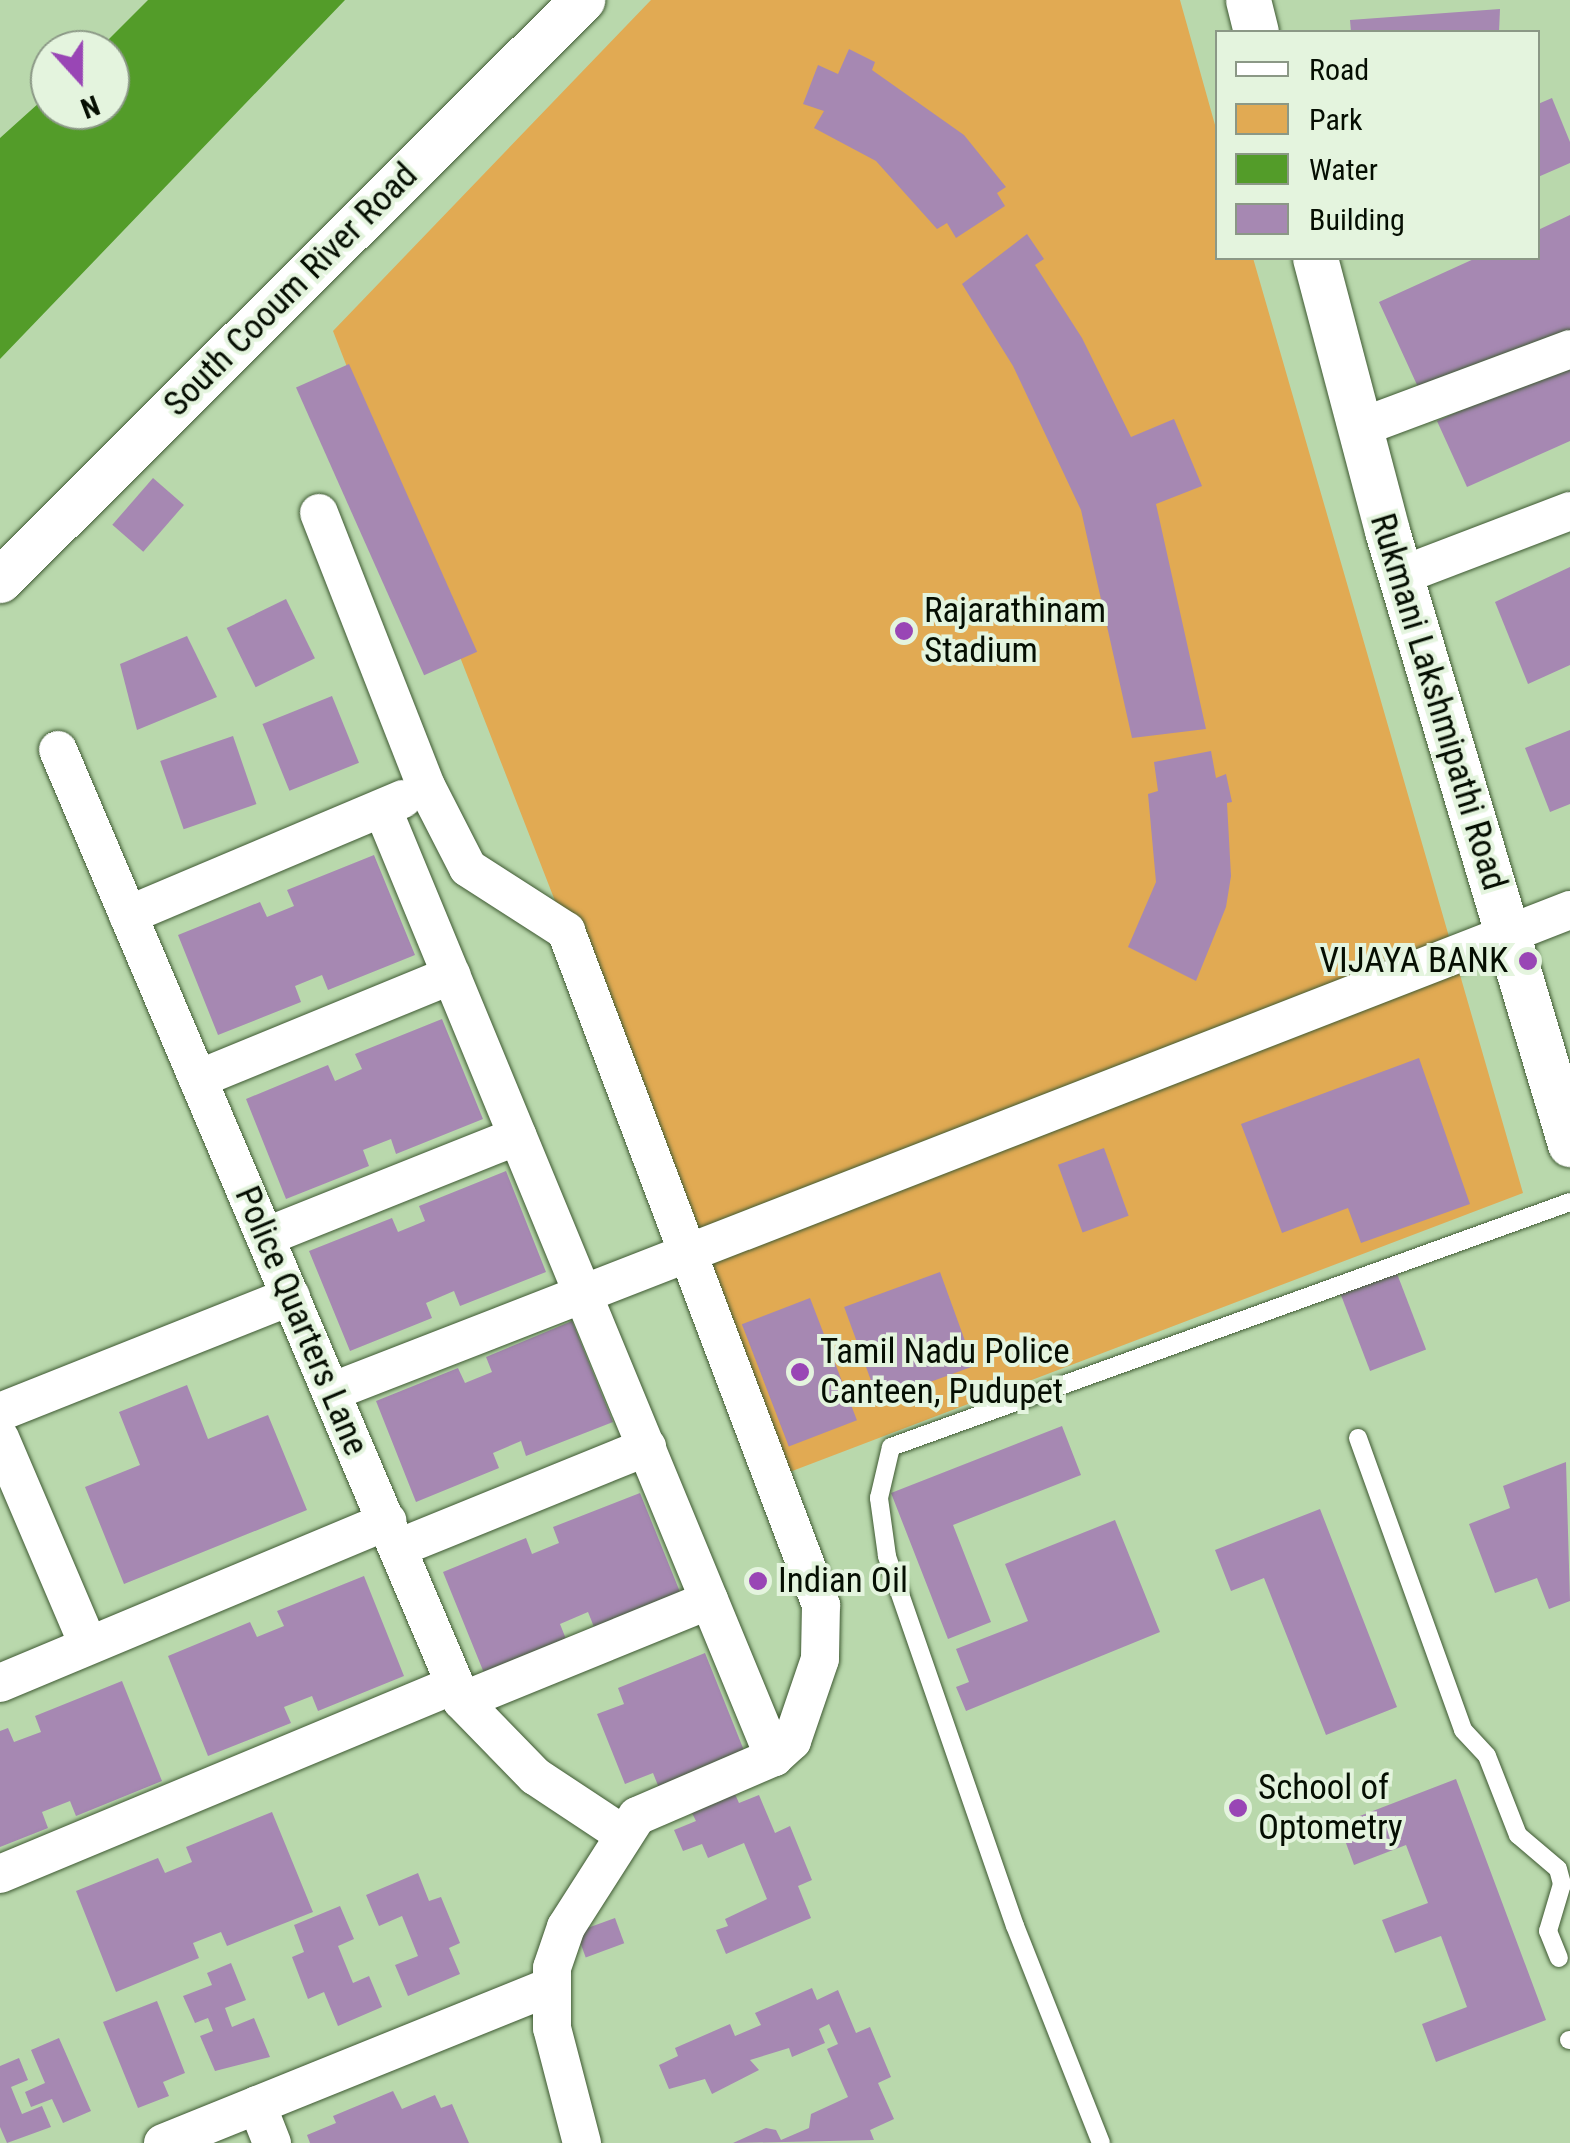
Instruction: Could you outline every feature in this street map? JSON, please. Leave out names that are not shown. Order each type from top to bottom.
[{"type":"street","name":"South Cooum River Road","points":[[0,580],[582,0]]},
{"type":"street","points":[[1248,0],[1256,30]]},
{"type":"street","name":"Rukmani Lakshmipathi Road","points":[[1316,260],[1400,576],[1570,1144]]},
{"type":"street","points":[[1359,428],[1570,349]]},
{"type":"street","points":[[1400,576],[1570,511]]},
{"type":"street","points":[[319,513],[426,786],[468,868],[566,931],[690,1248],[821,1604],[822,1643],[812,1694],[792,1741],[774,1756],[643,1812],[621,1833],[566,1927],[550,1987],[556,2054],[582,2143]]},
{"type":"street","name":"Police Quarters Lane","points":[[58,750],[459,1693],[535,1776],[621,1833]]},
{"type":"street","points":[[128,914],[383,810],[426,786]]},
{"type":"street","points":[[383,810],[774,1756]]},
{"type":"street","points":[[331,1392],[581,1290],[1570,910]]},
{"type":"street","points":[[198,1079],[452,975]]},
{"type":"street","points":[[266,1237],[518,1136]]},
{"type":"street","points":[[0,1412],[291,1296]]},
{"type":"street","points":[[0,1438],[88,1644]]},
{"type":"street","points":[[0,1683],[88,1644],[647,1447]]},
{"type":"street","points":[[0,1874],[459,1693],[709,1600]]},
{"type":"street","points":[[163,2143],[550,1987]]},
{"type":"street","points":[[257,2105],[272,2143]]},
{"type":"lane","points":[[1101,2143],[1016,1926],[887,1556],[879,1498],[891,1447],[1570,1202]]},
{"type":"lane","points":[[1358,1438],[1463,1730],[1487,1756],[1518,1835],[1558,1869],[1566,1883],[1548,1931],[1559,1958]]},
{"type":"green space","name":"Rajarathinam Stadium","points":[[651,0],[1180,0],[1215,125],[1215,260],[1254,260],[1523,1193],[787,1473],[684,1232],[333,331]]},
{"type":"water","points":[[148,0],[345,0],[0,359],[0,138],[30,111],[30,130],[130,130],[130,30],[118,30]]},
{"type":"building","points":[[1500,9],[1499,30],[1351,30],[1350,20]]},
{"type":"building","points":[[849,49],[875,62],[872,70],[964,135],[1006,187],[997,193],[1005,206],[956,238],[947,223],[937,229],[876,161],[814,128],[824,111],[803,104],[818,65],[838,74]]},
{"type":"building","points":[[1552,98],[1570,142],[1570,163],[1540,176],[1540,103]]},
{"type":"building","points":[[1570,215],[1570,331],[1423,398],[1379,302],[1472,260],[1540,260],[1540,229]]},
{"type":"building","points":[[1027,234],[1044,259],[1035,265],[1082,338],[1131,437],[1174,419],[1202,486],[1156,504],[1206,729],[1132,738],[1081,510],[1013,366],[962,284]]},
{"type":"building","points":[[1570,361],[1570,441],[1467,487],[1437,421]]},
{"type":"building","points":[[349,364],[477,652],[424,675],[296,388]]},
{"type":"building","points":[[153,478],[184,505],[143,552],[112,525]]},
{"type":"building","points":[[1570,567],[1570,665],[1528,684],[1495,602]]},
{"type":"building","points":[[286,599],[315,658],[256,687],[227,628]]},
{"type":"building","points":[[187,636],[217,697],[137,730],[120,664]]},
{"type":"building","points":[[332,696],[359,763],[289,791],[262,724]]},
{"type":"building","points":[[1570,730],[1570,804],[1550,812],[1525,748]]},
{"type":"building","points":[[233,736],[256,804],[184,829],[160,761]]},
{"type":"building","points":[[1211,751],[1216,778],[1226,774],[1232,802],[1227,803],[1231,876],[1226,907],[1196,981],[1128,947],[1156,882],[1148,794],[1158,791],[1154,762]]},
{"type":"building","points":[[374,855],[415,955],[328,990],[322,975],[295,986],[301,1002],[218,1035],[178,935],[260,902],[267,917],[294,906],[287,890]]},
{"type":"building","points":[[442,1019],[483,1119],[396,1154],[391,1139],[363,1150],[369,1166],[286,1199],[246,1099],[328,1065],[335,1081],[362,1069],[355,1054]]},
{"type":"building","points":[[1419,1058],[1470,1204],[1361,1243],[1348,1208],[1282,1233],[1241,1124]]},
{"type":"building","points":[[1104,1148],[1129,1216],[1083,1232],[1058,1165]]},
{"type":"building","points":[[506,1171],[546,1272],[460,1306],[454,1291],[426,1303],[432,1318],[350,1351],[309,1251],[392,1218],[398,1232],[425,1221],[419,1206]]},
{"type":"building","points":[[1396,1271],[1426,1349],[1370,1371],[1340,1293]]},
{"type":"building","points":[[940,1272],[974,1366],[878,1401],[844,1307]]},
{"type":"building","name":"Tamil Nadu Police Canteen, Pudupet","points":[[810,1298],[857,1420],[789,1446],[742,1324]]},
{"type":"building","points":[[572,1321],[613,1422],[526,1456],[521,1441],[493,1453],[499,1468],[416,1502],[376,1401],[458,1368],[465,1383],[492,1372],[486,1357]]},
{"type":"building","points":[[187,1385],[208,1439],[268,1415],[307,1510],[124,1584],[85,1487],[140,1465],[119,1412]]},
{"type":"building","points":[[1062,1426],[1081,1475],[953,1525],[991,1622],[948,1639],[891,1493]]},
{"type":"building","points":[[1566,1462],[1570,1601],[1549,1609],[1537,1578],[1495,1593],[1469,1524],[1510,1508],[1503,1486]]},
{"type":"building","points":[[640,1493],[680,1592],[594,1627],[588,1612],[560,1624],[566,1639],[484,1673],[443,1572],[526,1538],[532,1554],[559,1543],[553,1527]]},
{"type":"building","points":[[1320,1509],[1397,1707],[1326,1735],[1264,1578],[1231,1591],[1215,1550]]},
{"type":"building","points":[[1115,1520],[1160,1632],[966,1711],[956,1687],[969,1682],[956,1649],[1028,1621],[1005,1564]]},
{"type":"building","points":[[364,1576],[404,1676],[318,1711],[312,1696],[284,1707],[291,1723],[208,1756],[168,1656],[250,1622],[257,1637],[284,1626],[277,1611]]},
{"type":"building","points":[[705,1653],[745,1753],[659,1788],[653,1773],[625,1784],[597,1714],[624,1704],[618,1688]]},
{"type":"building","points":[[122,1681],[162,1781],[76,1816],[70,1801],[42,1812],[48,1828],[0,1847],[0,1731],[8,1728],[14,1742],[41,1732],[35,1716]]},
{"type":"building","points":[[1456,1779],[1546,2020],[1436,2062],[1422,2024],[1467,2007],[1441,1936],[1395,1953],[1382,1920],[1428,1903],[1406,1845],[1354,1865],[1339,1824]]},
{"type":"building","points":[[734,1792],[739,1803],[759,1795],[775,1833],[790,1826],[812,1880],[798,1886],[811,1918],[726,1954],[716,1930],[728,1926],[725,1919],[767,1899],[744,1843],[708,1858],[702,1844],[683,1851],[674,1830],[696,1821],[691,1811]]},
{"type":"building","points":[[272,1812],[313,1912],[227,1946],[221,1932],[193,1943],[199,1958],[116,1992],[76,1891],[158,1858],[165,1873],[192,1862],[186,1847]]},
{"type":"building","points":[[418,1873],[429,1901],[441,1897],[460,1943],[449,1948],[460,1974],[408,1996],[395,1965],[418,1956],[402,1916],[379,1926],[366,1895]]},
{"type":"building","points":[[340,1906],[354,1939],[338,1946],[353,1983],[369,1976],[382,2007],[338,2026],[324,1992],[308,1999],[292,1957],[304,1952],[294,1925]]},
{"type":"building","points":[[615,1918],[624,1943],[586,1957],[576,1932]]},
{"type":"building","points":[[231,1963],[246,2000],[225,2008],[232,2027],[254,2018],[270,2057],[215,2071],[200,2036],[213,2031],[208,2018],[195,2023],[183,1996],[212,1985],[207,1973]]},
{"type":"building","points":[[812,1988],[817,2000],[838,1990],[856,2033],[870,2027],[891,2077],[878,2083],[894,2119],[870,2130],[874,2140],[733,2143],[766,2128],[776,2130],[781,2140],[809,2128],[811,2114],[848,2097],[827,2049],[838,2044],[829,2024],[819,2029],[825,2043],[792,2057],[789,2048],[750,2060],[759,2070],[712,2094],[705,2079],[669,2089],[659,2065],[678,2056],[675,2048],[730,2024],[735,2036],[761,2025],[755,2013]]},
{"type":"building","points":[[157,2001],[185,2073],[163,2082],[169,2096],[138,2108],[103,2022]]},
{"type":"building","points":[[59,2038],[91,2111],[63,2123],[52,2099],[31,2107],[25,2092],[45,2083],[31,2050]]},
{"type":"building","points":[[19,2058],[28,2080],[11,2087],[22,2114],[42,2106],[51,2127],[7,2143],[0,2127],[0,2066]]},
{"type":"building","points":[[393,2091],[402,2109],[435,2095],[441,2108],[452,2104],[469,2143],[310,2143],[307,2135],[336,2123],[333,2116]]},
{"type":"place","name":"Rajarathinam Stadium","points":[[904,631]]},
{"type":"place","name":"VIJAYA BANK","points":[[1528,961]]},
{"type":"place","name":"Tamil Nadu Police Canteen, Pudupet","points":[[800,1372]]},
{"type":"place","name":"Indian Oil","points":[[758,1581]]},
{"type":"place","name":"School of Optometry","points":[[1238,1808]]}]
